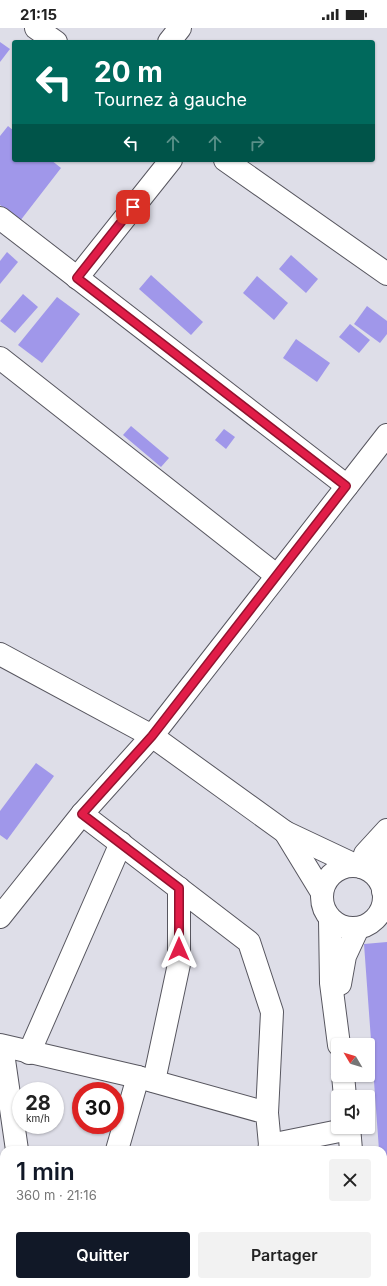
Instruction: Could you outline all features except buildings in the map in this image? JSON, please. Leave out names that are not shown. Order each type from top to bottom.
[{"type":"street","points":[[36,28],[53,40]]},
{"type":"street","points":[[171,40],[180,28]]},
{"type":"street","points":[[77,278],[169,162]]},
{"type":"street","points":[[227,162],[387,274]]},
{"type":"street","points":[[0,218],[346,486]]},
{"type":"street","points":[[0,358],[276,575]]},
{"type":"street","points":[[0,917],[82,814],[152,736],[276,575],[387,435]]},
{"type":"street","points":[[0,654],[152,736],[285,832],[373,872],[381,883],[385,896]]},
{"type":"street","points":[[82,814],[249,942],[272,1012],[267,1113],[270,1146]]},
{"type":"street","points":[[358,866],[365,854],[387,830]]},
{"type":"street","points":[[285,832],[321,891],[322,907],[330,920],[343,928],[358,928],[372,922],[382,911],[385,896],[383,863],[387,846]]},
{"type":"street","points":[[29,1053],[121,843]]},
{"type":"street","points":[[321,891],[328,878],[340,868],[358,866]]},
{"type":"street","points":[[119,1146],[146,1079],[179,964],[179,888]]},
{"type":"street","points":[[330,920],[331,982],[338,1038]]},
{"type":"street","points":[[335,1011],[345,956],[358,928]]},
{"type":"street","points":[[16,1146],[1,1045],[29,1053],[146,1079],[267,1113]]},
{"type":"street","points":[[277,1146],[350,1135]]},
{"type":"route","points":[[133,207],[77,278],[346,486],[152,736],[82,814],[179,888],[179,949]]}]
